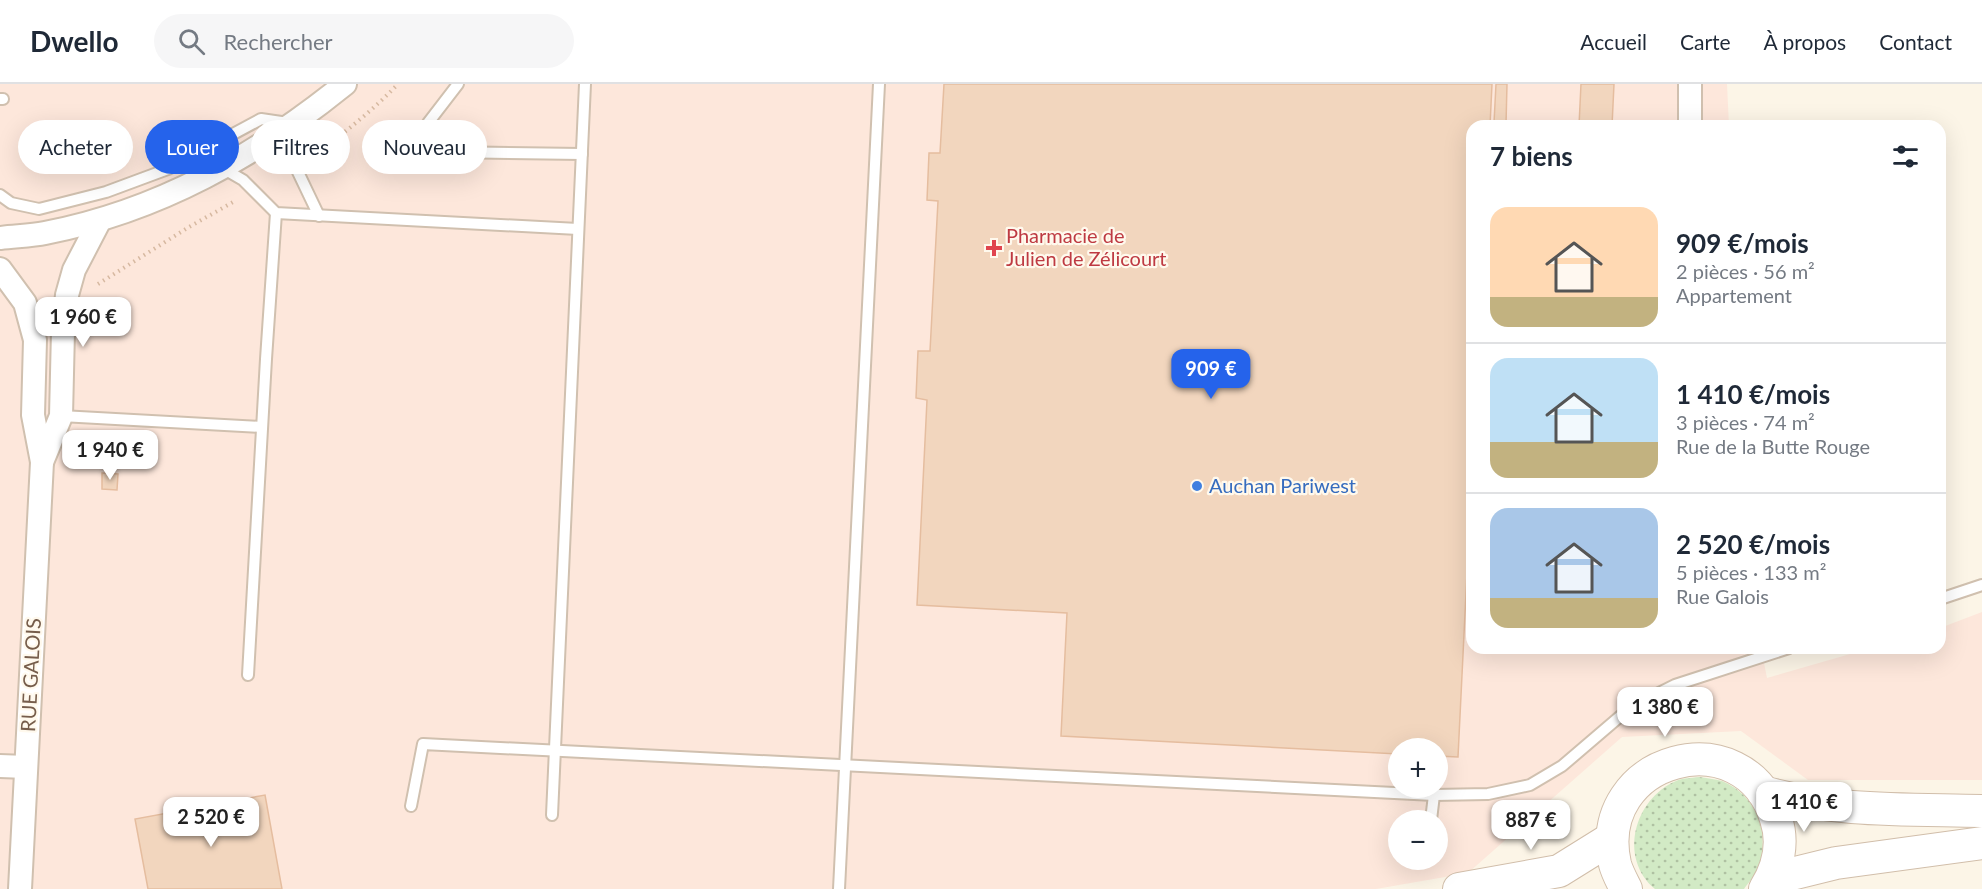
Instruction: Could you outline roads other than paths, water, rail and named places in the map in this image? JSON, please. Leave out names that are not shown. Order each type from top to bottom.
[{"type":"street","points":[[300,120],[345,84]]},
{"type":"street","points":[[1690,84],[1690,120]]},
{"type":"street","points":[[0,238],[44,233],[100,220],[169,194],[213,174]]},
{"type":"street","name":"RUE GALOIS","points":[[42,462],[61,416],[63,331],[67,295],[74,270],[100,220]]},
{"type":"street","name":"RUE GALOIS","points":[[0,269],[25,303],[34,340],[33,415],[42,462],[20,889]]},
{"type":"street","points":[[1626,889],[1615,865],[1612,838],[1617,813],[1630,790],[1649,773],[1672,762],[1697,759],[1723,763],[1745,775],[1763,792],[1773,808],[1780,844],[1777,862],[1768,884]]},
{"type":"street","points":[[0,766],[26,767]]},
{"type":"street","points":[[1763,792],[1790,800],[1824,805],[1982,811]]},
{"type":"street","points":[[1459,889],[1559,871],[1612,838]]},
{"type":"street","points":[[1768,884],[1836,863],[1982,843]]},
{"type":"lane","points":[[458,84],[428,123],[425,139],[446,152],[582,154]]},
{"type":"lane","points":[[552,815],[585,84]]},
{"type":"lane","points":[[839,889],[879,84]]},
{"type":"lane","points":[[257,120],[261,118],[272,120]]},
{"type":"lane","points":[[0,195],[11,204],[39,209],[106,192],[168,169],[251,123]]},
{"type":"lane","points":[[233,174],[243,180],[276,213],[578,230]]},
{"type":"lane","points":[[299,174],[319,216]]},
{"type":"lane","points":[[248,675],[276,213]]},
{"type":"lane","points":[[61,416],[262,427]]},
{"type":"lane","points":[[1946,597],[1982,585]]},
{"type":"lane","points":[[1448,795],[1488,794],[1530,785],[1562,766],[1631,706],[1675,685],[1771,654]]},
{"type":"lane","points":[[411,806],[423,744],[1388,793]]},
{"type":"place","name":"Pharmacie de Julien de Zélicourt","points":[[994,248]]},
{"type":"place","name":"Auchan Pariwest","points":[[1197,486]]}]
